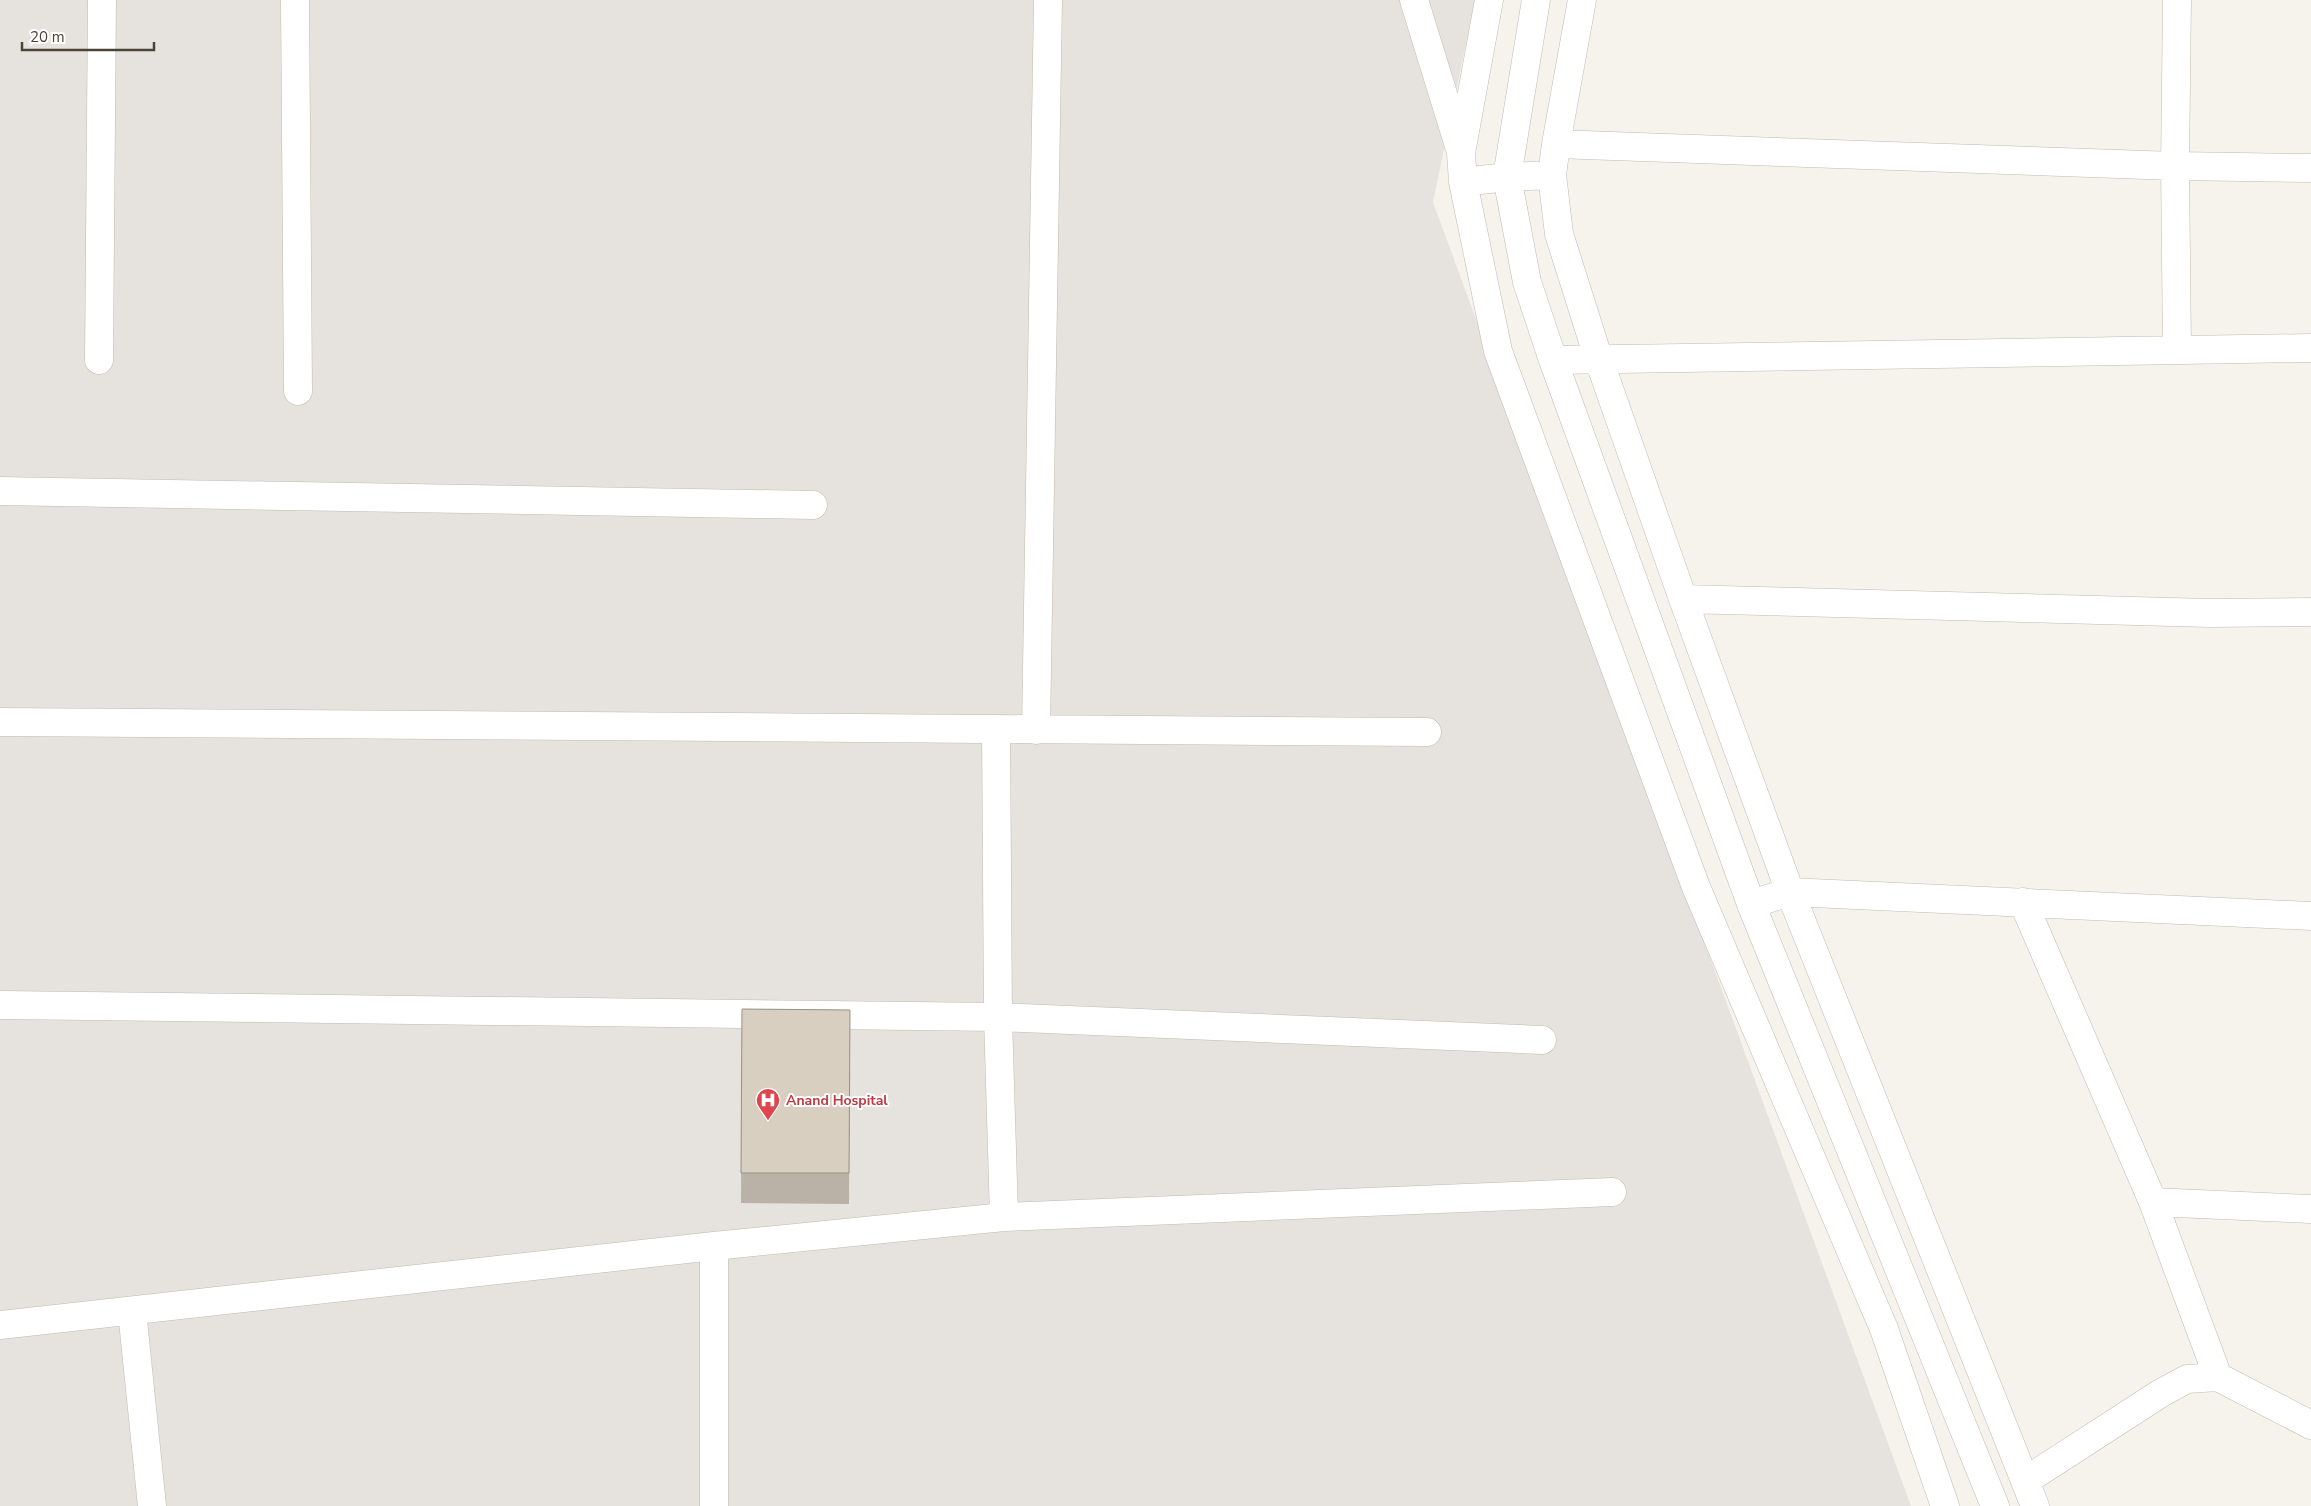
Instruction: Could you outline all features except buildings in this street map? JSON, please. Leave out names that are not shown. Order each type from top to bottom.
[{"type":"street","points":[[99,360],[102,0]]},
{"type":"street","points":[[295,0],[298,390]]},
{"type":"street","points":[[1036,730],[1048,0]]},
{"type":"street","points":[[1414,0],[1461,153],[1463,182],[1498,351],[1696,886],[1884,1329],[1945,1506]]},
{"type":"street","points":[[1461,153],[1489,0]]},
{"type":"street","points":[[1536,0],[1507,177],[1527,282],[1553,360],[1751,904],[1995,1506]]},
{"type":"street","points":[[1582,0],[1552,175],[1559,234],[1598,360],[1682,599],[1790,892],[2035,1506]]},
{"type":"street","points":[[2176,350],[2175,166],[2177,0]]},
{"type":"street","points":[[1556,144],[2175,166],[2311,168]]},
{"type":"street","points":[[1463,182],[1507,177],[1552,175]]},
{"type":"street","points":[[1553,360],[2311,348]]},
{"type":"street","points":[[0,491],[813,505]]},
{"type":"street","points":[[1682,599],[2209,613],[2311,612]]},
{"type":"street","points":[[0,722],[1427,732]]},
{"type":"street","points":[[996,729],[998,1017],[1004,1217]]},
{"type":"street","points":[[1751,904],[1790,892],[2311,916]]},
{"type":"street","points":[[2023,902],[2153,1202],[2218,1377]]},
{"type":"street","points":[[0,1005],[998,1017],[1542,1040]]},
{"type":"street","points":[[0,1325],[714,1246],[1004,1217],[1612,1192]]},
{"type":"street","points":[[2153,1202],[2311,1208]]},
{"type":"street","points":[[714,1246],[714,1506]]},
{"type":"street","points":[[132,1311],[152,1506]]},
{"type":"street","points":[[2025,1481],[2161,1393],[2187,1379],[2218,1377],[2311,1425]]},
{"type":"street","points":[[1930,1460],[1975,1457],[2012,1447]]},
{"type":"shaded area","points":[[0,0],[1475,0],[1433,202],[1911,1506],[0,1506]]},
{"type":"place","name":"Anand Hospital","points":[[768,1121]]}]
